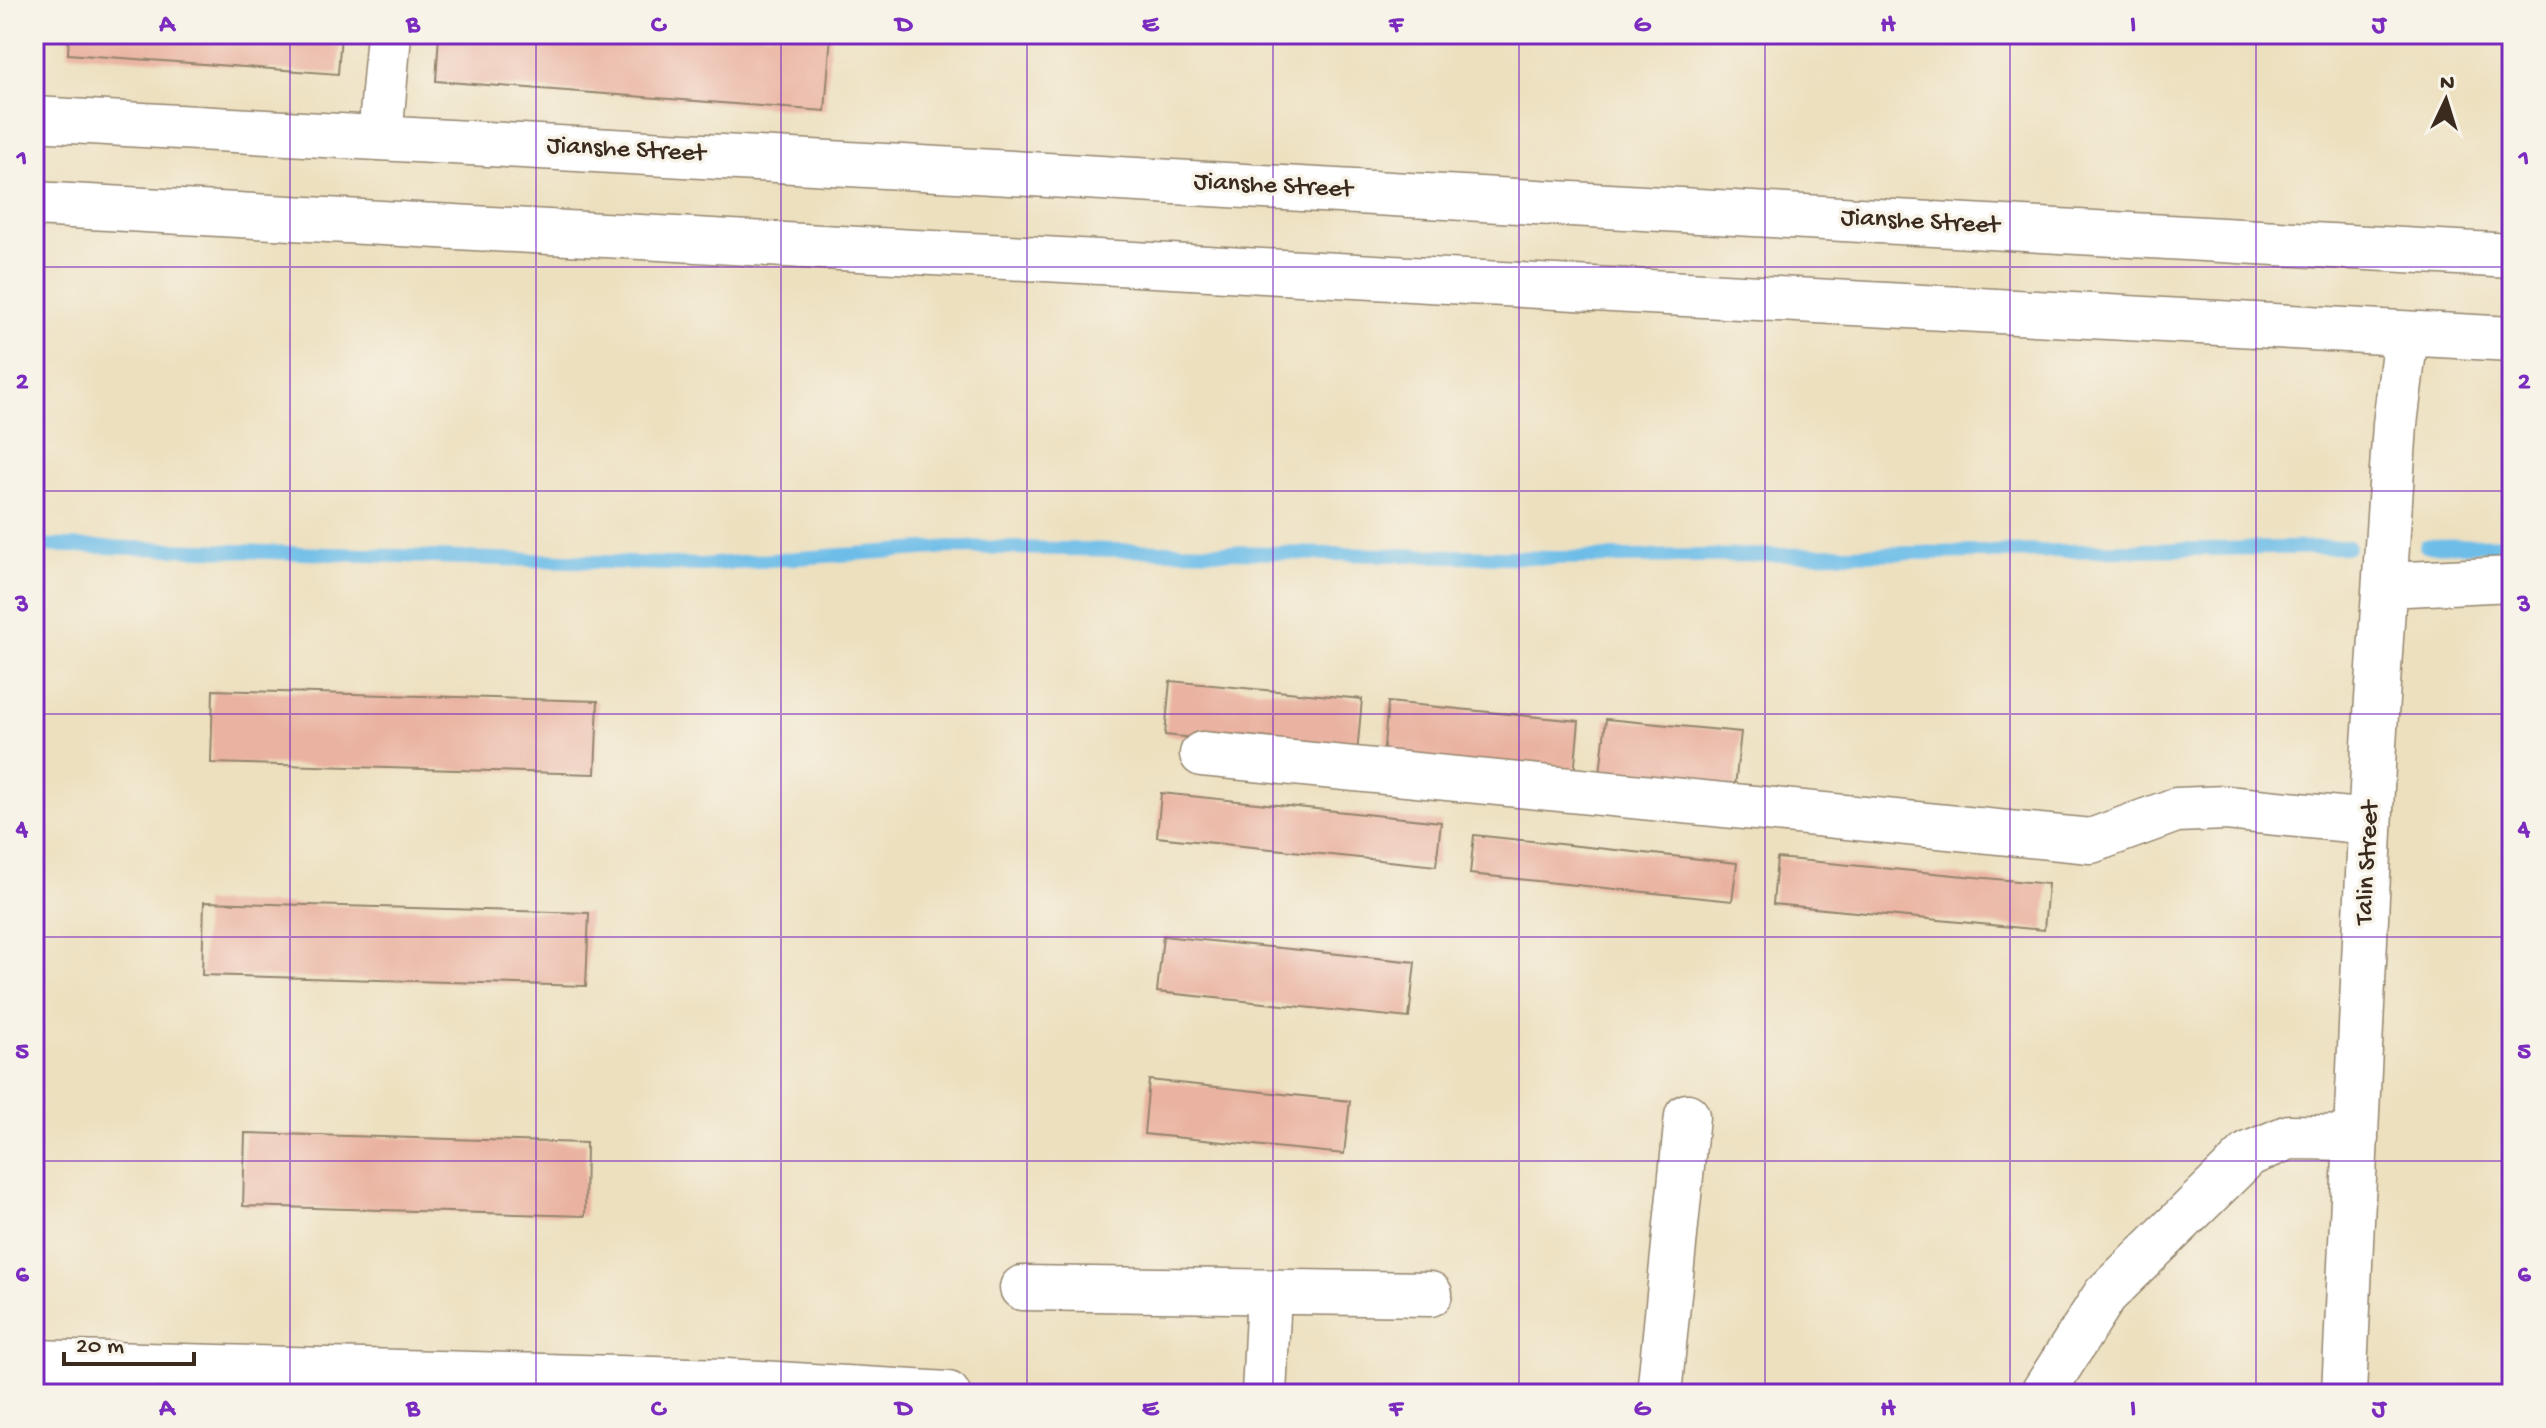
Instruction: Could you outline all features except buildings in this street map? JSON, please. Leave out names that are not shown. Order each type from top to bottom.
[{"type":"street","points":[[380,138],[389,34]]},
{"type":"street","name":"Jianshe Street","points":[[34,119],[2512,256]]},
{"type":"street","points":[[34,204],[2512,339]]},
{"type":"street","name":"Talin Street","points":[[2344,1394],[2370,822],[2395,424],[2406,334]]},
{"type":"street","points":[[2385,585],[2512,579]]},
{"type":"street","points":[[1202,754],[2091,841],[2176,810],[2226,808],[2370,822]]},
{"type":"street","points":[[1659,1394],[1687,1116]]},
{"type":"street","points":[[2042,1394],[2105,1295],[2249,1154],[2289,1137],[2356,1138]]},
{"type":"street","points":[[1022,1288],[1430,1294]]},
{"type":"street","points":[[1264,1394],[1269,1293]]},
{"type":"street","points":[[34,1362],[726,1381],[948,1394]]},
{"type":"waterway","points":[[2426,546],[2512,544]]},
{"type":"waterway","points":[[34,545],[701,565],[951,547],[1555,558],[2348,547]]}]
